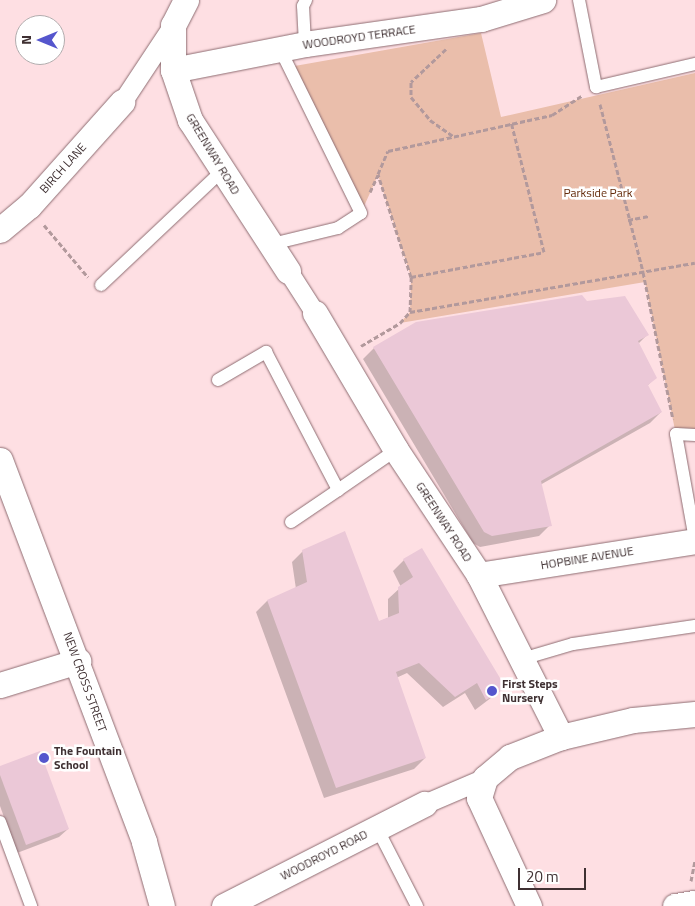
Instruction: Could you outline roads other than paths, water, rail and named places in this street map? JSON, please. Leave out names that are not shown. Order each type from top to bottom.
[{"type":"street","points":[[122,102],[173,25],[186,0]]},
{"type":"street","name":"WOODROYD TERRACE","points":[[173,70],[305,44],[481,19],[543,0]]},
{"type":"street","name":"GREENWAY ROAD","points":[[173,25],[173,70],[190,120],[288,271]]},
{"type":"street","name":"BIRCH LANE","points":[[0,230],[29,206],[122,102]]},
{"type":"street","points":[[288,271],[315,313]]},
{"type":"street","name":"GREENWAY ROAD","points":[[315,313],[339,358],[396,450],[479,575],[561,737]]},
{"type":"street","name":"NEW CROSS STREET","points":[[0,460],[78,661],[144,842],[162,906]]},
{"type":"street","name":"HOPBINE AVENUE","points":[[479,575],[695,540]]},
{"type":"street","points":[[0,685],[78,661]]},
{"type":"street","points":[[424,804],[484,778],[510,757],[561,737],[633,720],[695,714]]},
{"type":"street","points":[[484,778],[478,798],[529,906]]},
{"type":"street","name":"WOODROYD ROAD","points":[[224,906],[424,804]]},
{"type":"street","points":[[675,906],[695,903]]},
{"type":"lane","points":[[305,44],[303,6],[306,0]]},
{"type":"lane","points":[[579,0],[596,87],[695,64]]},
{"type":"lane","points":[[272,244],[338,228],[361,214],[280,49]]},
{"type":"lane","points":[[101,285],[222,172]]},
{"type":"lane","points":[[218,380],[266,352],[338,490]]},
{"type":"lane","points":[[695,435],[676,434],[695,540]]},
{"type":"lane","points":[[291,522],[396,450]]},
{"type":"lane","points":[[522,659],[573,644],[695,626]]},
{"type":"lane","points":[[0,822],[31,906]]},
{"type":"lane","points":[[377,828],[417,906]]},
{"type":"place","name":"First Steps Nursery","points":[[492,691]]},
{"type":"place","name":"The Fountain School","points":[[44,758]]},
{"type":"park label","name":"Parkside Park","points":[[598,193]]}]
